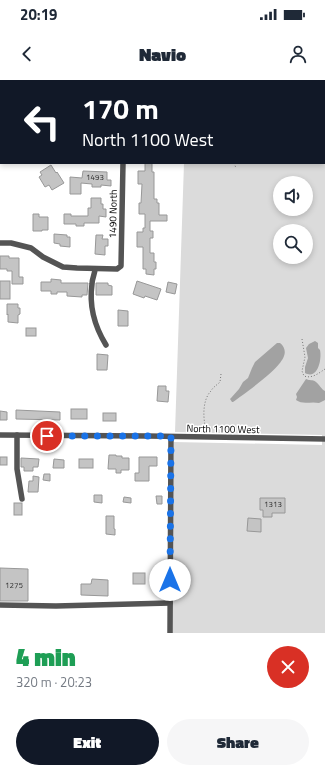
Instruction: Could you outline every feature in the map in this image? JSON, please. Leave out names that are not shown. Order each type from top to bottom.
[{"type":"street","name":"1490 North","points":[[96,269],[117,269],[121,266],[123,164]]},
{"type":"street","points":[[0,243],[11,243],[31,248],[43,257],[63,267],[96,269],[92,282],[91,300],[98,330],[106,345]]},
{"type":"street","name":"North 1100 West","points":[[0,435],[171,436],[325,440]]},
{"type":"street","points":[[17,435],[17,469],[22,499]]},
{"type":"street","points":[[170,633],[171,436]]},
{"type":"street","points":[[0,605],[56,606],[170,603]]},
{"type":"path","points":[[234,164],[236,168]]},
{"type":"path","points":[[302,339],[305,357],[302,371],[304,376],[313,376],[325,369]]},
{"type":"path","points":[[221,374],[220,382],[210,391],[205,402],[205,426],[211,428],[255,429]]},
{"type":"shaded area","points":[[184,164],[325,164],[325,633],[170,633],[174,442],[322,445],[322,435],[175,432]]},
{"type":"shaded area","points":[[315,341],[318,343],[318,348],[320,350],[320,363],[313,374],[309,374],[305,373],[308,358],[306,348],[309,344]]},
{"type":"shaded area","points":[[277,343],[280,343],[284,347],[285,354],[276,368],[232,402],[230,399],[248,378],[255,362]]},
{"type":"shaded area","points":[[306,379],[315,381],[325,391],[325,400],[316,403],[301,402],[296,400],[296,394]]},
{"type":"building","points":[[145,164],[152,164],[152,172],[154,172],[154,199],[157,199],[157,203],[159,203],[159,215],[167,215],[167,221],[150,221],[150,231],[153,231],[153,238],[150,238],[150,253],[154,253],[154,262],[156,262],[154,275],[146,274],[146,269],[143,269],[143,247],[137,247],[137,232],[143,232],[143,228],[145,228],[145,214],[139,214],[142,184],[138,184],[138,171],[145,171]]},
{"type":"building","points":[[51,165],[64,183],[52,190],[49,185],[45,187],[39,177],[42,175],[40,172]]},
{"type":"building","points":[[83,171],[107,172],[107,180],[111,180],[111,186],[101,185],[101,187],[92,187],[92,184],[81,183],[81,194],[70,194],[70,177],[82,178]]},
{"type":"building","points":[[91,198],[101,198],[103,209],[106,209],[106,217],[99,216],[99,223],[84,223],[84,226],[64,224],[64,214],[71,214],[71,216],[88,216],[88,208],[91,208]]},
{"type":"building","points":[[33,214],[39,214],[39,217],[48,217],[48,230],[33,231]]},
{"type":"building","points":[[54,234],[67,235],[67,237],[70,237],[70,247],[60,246],[60,244],[54,243]]},
{"type":"building","points":[[96,235],[103,235],[102,239],[108,239],[108,246],[105,246],[105,255],[95,254]]},
{"type":"building","points":[[0,256],[19,258],[19,277],[23,277],[23,284],[12,284],[12,271],[0,269]]},
{"type":"building","points":[[51,279],[61,280],[61,283],[88,283],[87,295],[82,295],[82,297],[67,296],[67,292],[57,292],[57,294],[51,294],[51,291],[41,291],[41,282],[51,282]]},
{"type":"building","points":[[0,281],[10,281],[10,299],[0,299]]},
{"type":"building","points":[[137,281],[161,289],[157,300],[145,296],[144,298],[133,294]]},
{"type":"building","points":[[168,282],[177,284],[175,294],[166,292]]},
{"type":"building","points":[[96,283],[108,283],[108,285],[112,286],[112,295],[96,295]]},
{"type":"building","points":[[7,304],[18,304],[20,314],[18,315],[18,323],[8,322]]},
{"type":"building","points":[[118,310],[128,311],[128,326],[118,326]]},
{"type":"building","points":[[26,328],[36,328],[36,336],[26,336]]},
{"type":"building","points":[[97,354],[108,355],[107,370],[97,370]]},
{"type":"building","points":[[158,386],[166,386],[166,391],[169,391],[168,402],[157,401]]},
{"type":"building","points":[[71,409],[87,409],[87,419],[71,419]]},
{"type":"building","points":[[16,410],[60,412],[60,420],[16,419]]},
{"type":"building","points":[[0,411],[7,412],[7,420],[0,420]]},
{"type":"building","points":[[103,413],[116,413],[116,421],[103,421]]},
{"type":"building","points":[[109,455],[129,458],[129,470],[121,470],[121,473],[116,473],[116,469],[108,469]]},
{"type":"building","points":[[0,457],[7,457],[7,465],[0,465]]},
{"type":"building","points":[[139,457],[157,457],[157,466],[149,466],[149,481],[135,481],[135,473],[139,473]]},
{"type":"building","points":[[21,458],[39,459],[38,467],[33,467],[33,471],[24,471],[24,467],[21,467]]},
{"type":"building","points":[[54,459],[64,460],[64,468],[53,468]]},
{"type":"building","points":[[79,459],[93,459],[93,468],[79,468]]},
{"type":"building","points":[[44,474],[50,474],[50,481],[43,480]]},
{"type":"building","points":[[33,476],[39,477],[38,492],[28,492],[29,481],[33,481]]},
{"type":"building","points":[[94,495],[102,495],[102,503],[94,502]]},
{"type":"building","points":[[156,496],[162,496],[162,504],[157,504]]},
{"type":"building","points":[[124,497],[131,498],[131,503],[123,502]]},
{"type":"building","points":[[260,498],[285,498],[285,513],[272,513],[272,517],[263,517],[263,510],[260,510]]},
{"type":"building","points":[[14,503],[22,503],[22,515],[14,515]]},
{"type":"building","points":[[106,516],[114,516],[115,535],[106,534]]},
{"type":"building","points":[[248,518],[261,519],[261,532],[247,531]]},
{"type":"building","points":[[0,568],[28,569],[28,601],[0,601]]},
{"type":"building","points":[[133,573],[145,573],[145,584],[133,584]]},
{"type":"building","points":[[92,579],[108,580],[108,596],[81,595],[81,584],[91,584]]},
{"type":"route","points":[[47,436],[171,436],[170,580]]}]
